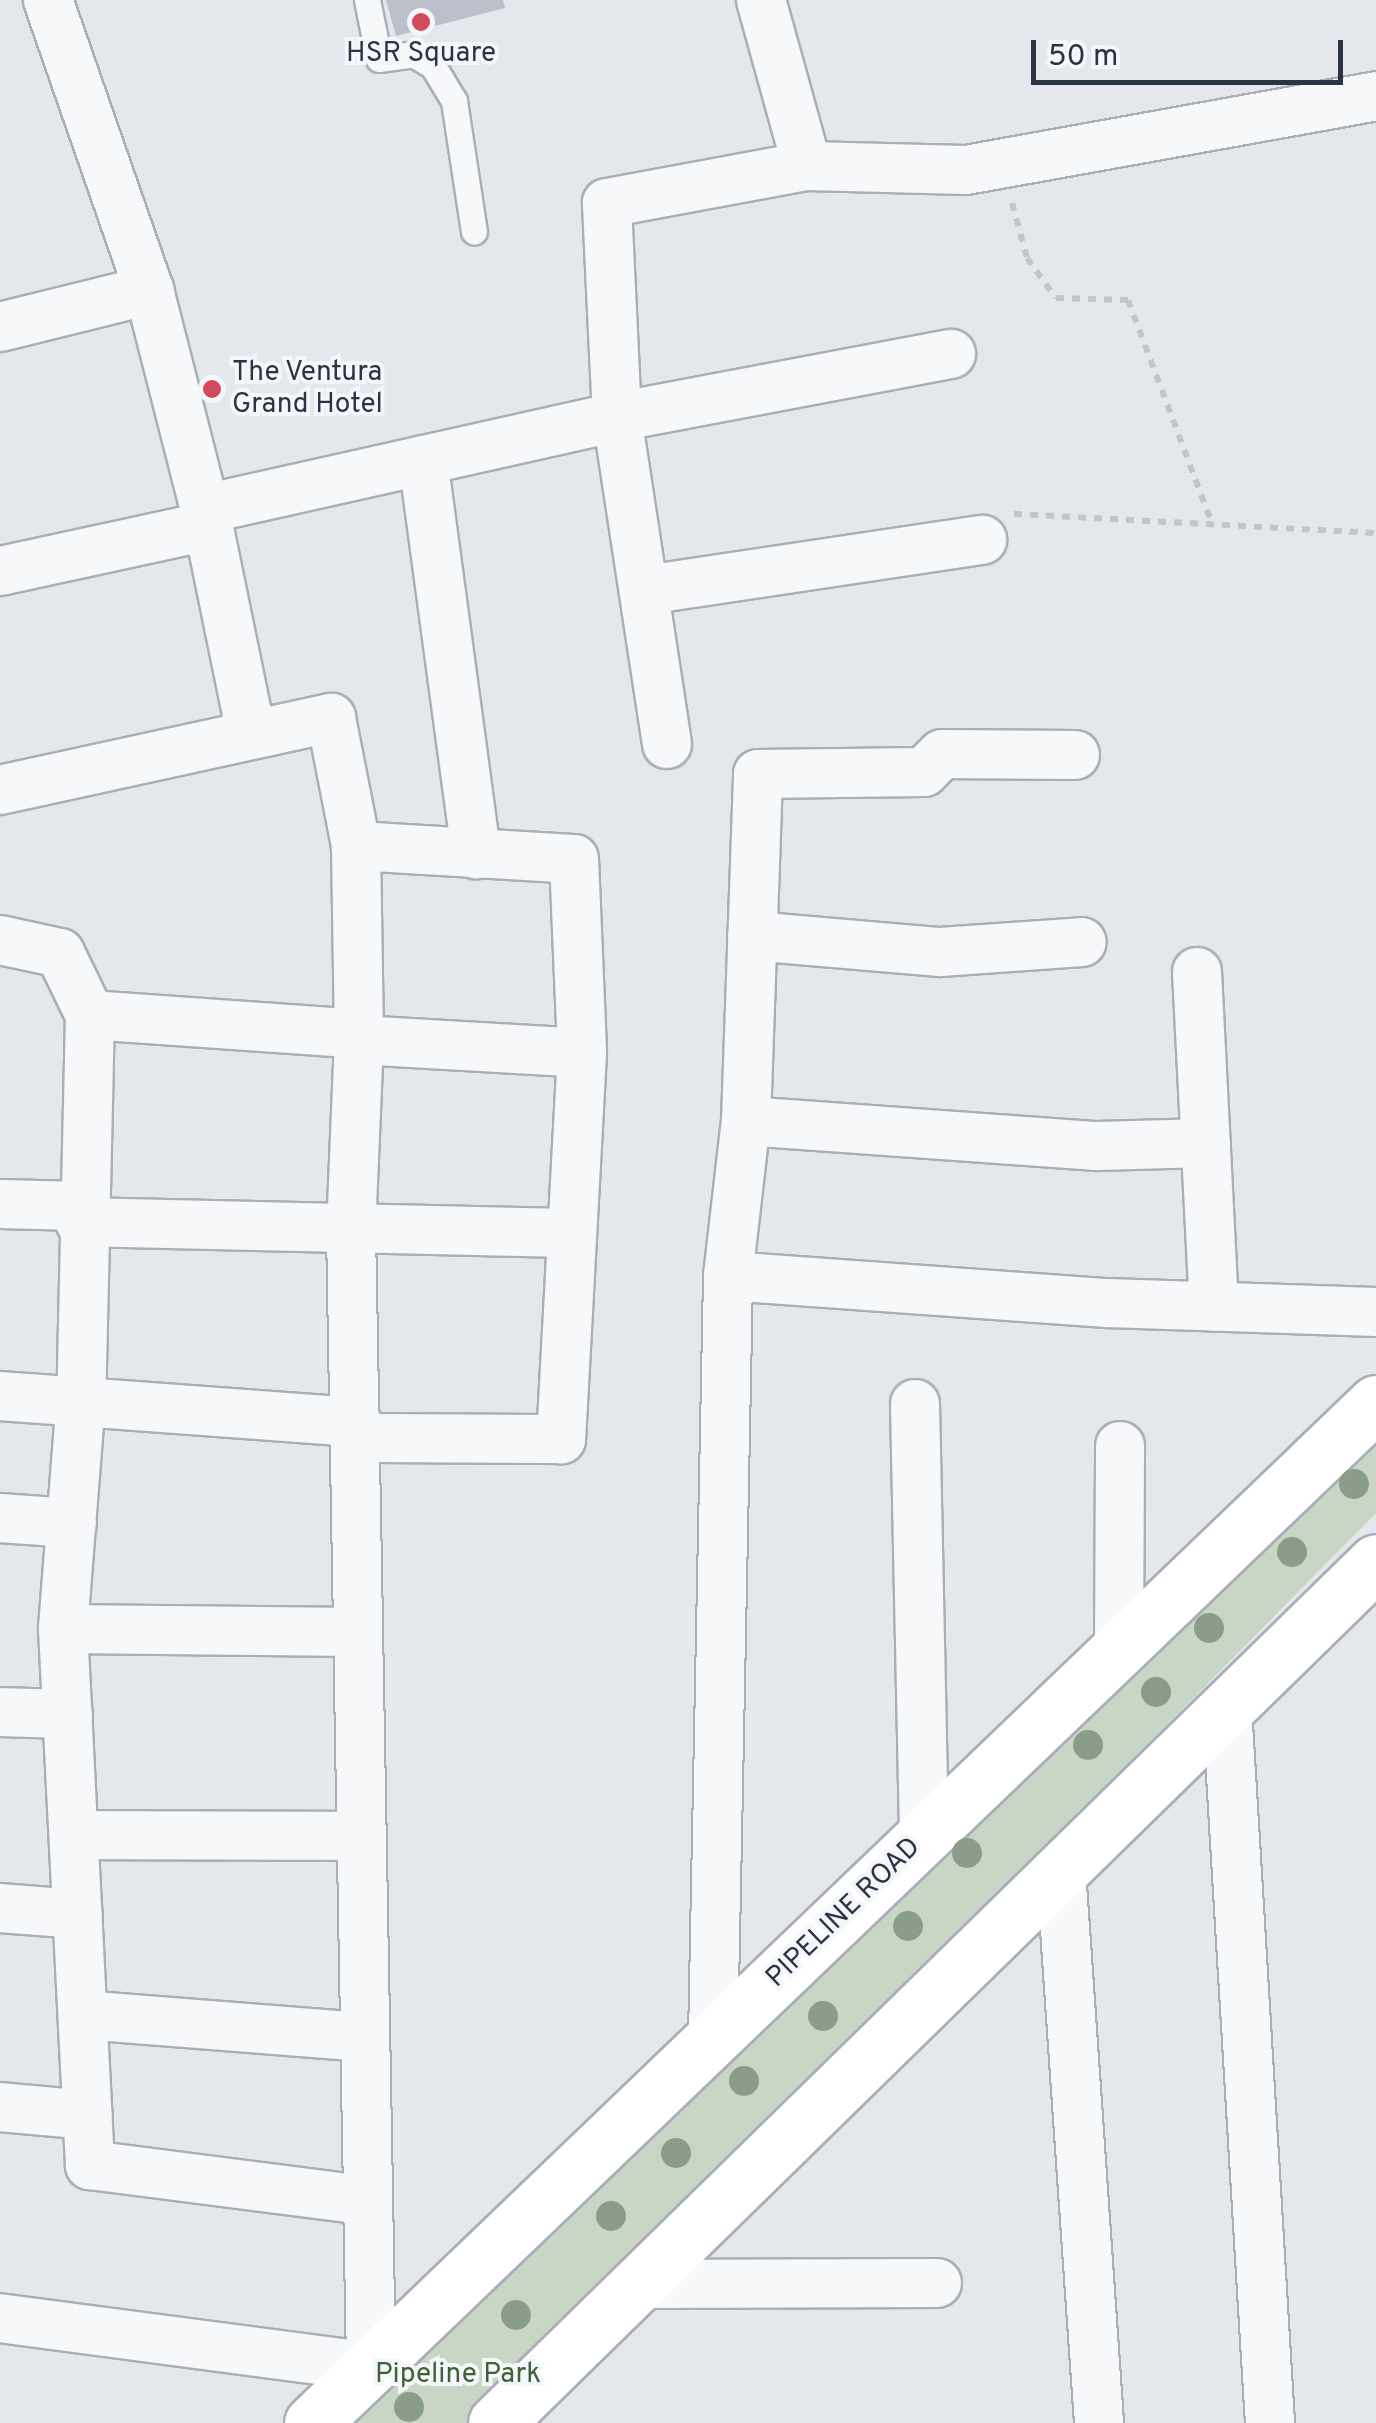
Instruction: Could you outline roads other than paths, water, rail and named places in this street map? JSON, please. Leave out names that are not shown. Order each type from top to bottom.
[{"type":"main road","name":"PIPELINE ROAD","points":[[312,2423],[1376,1403]]},
{"type":"main road","points":[[496,2423],[1376,1562]]},
{"type":"street","points":[[48,0],[149,290],[207,517],[251,734]]},
{"type":"street","points":[[761,0],[807,166]]},
{"type":"street","points":[[668,744],[617,416],[608,203],[807,166],[966,170],[1376,96]]},
{"type":"street","points":[[0,326],[149,290]]},
{"type":"street","points":[[0,571],[423,460],[617,416],[952,354]]},
{"type":"street","points":[[423,460],[476,854]]},
{"type":"street","points":[[646,590],[982,540]]},
{"type":"street","points":[[0,790],[331,718],[356,846],[359,1037],[351,1228],[357,1430],[365,2200],[371,2366],[0,2318]]},
{"type":"street","points":[[712,2039],[728,1276],[746,1122],[758,774],[924,772],[942,754],[1076,756]]},
{"type":"street","points":[[0,1396],[81,1399],[357,1430],[561,1439],[582,1054],[574,859],[356,846]]},
{"type":"street","points":[[752,936],[940,952],[1082,942]]},
{"type":"street","points":[[0,940],[60,953],[90,1015],[81,1214],[81,1399],[64,1629],[90,2165],[365,2200]]},
{"type":"street","points":[[1197,972],[1214,1307]]},
{"type":"street","points":[[90,1015],[582,1054]]},
{"type":"street","points":[[746,1122],[1097,1146],[1206,1143]]},
{"type":"street","points":[[0,1204],[81,1214],[351,1228],[570,1233]]},
{"type":"street","points":[[728,1276],[1214,1307],[1376,1312]]},
{"type":"street","points":[[915,1404],[924,1837]]},
{"type":"street","points":[[347,2423],[1376,1428]]},
{"type":"street","points":[[1120,1446],[1120,1648]]},
{"type":"street","points":[[0,1518],[72,1522]]},
{"type":"street","points":[[470,2423],[1376,1546]]},
{"type":"street","points":[[64,1629],[357,1632]]},
{"type":"street","points":[[1227,1708],[1270,2423]]},
{"type":"street","points":[[0,1712],[68,1714]]},
{"type":"street","points":[[74,1835],[360,1836]]},
{"type":"street","points":[[1060,1871],[1099,2423]]},
{"type":"street","points":[[0,1908],[78,1914]]},
{"type":"street","points":[[83,2016],[363,2036]]},
{"type":"street","points":[[0,2107],[88,2115]]},
{"type":"street","points":[[638,2284],[937,2283]]},
{"type":"lane","points":[[367,0],[379,60],[413,54],[433,66],[454,101],[474,231]]},
{"type":"place","name":"HSR Square","points":[[421,22]]},
{"type":"place","name":"The Ventura Grand Hotel","points":[[212,389]]},
{"type":"park label","name":"Pipeline Park","points":[[458,2375]]}]
